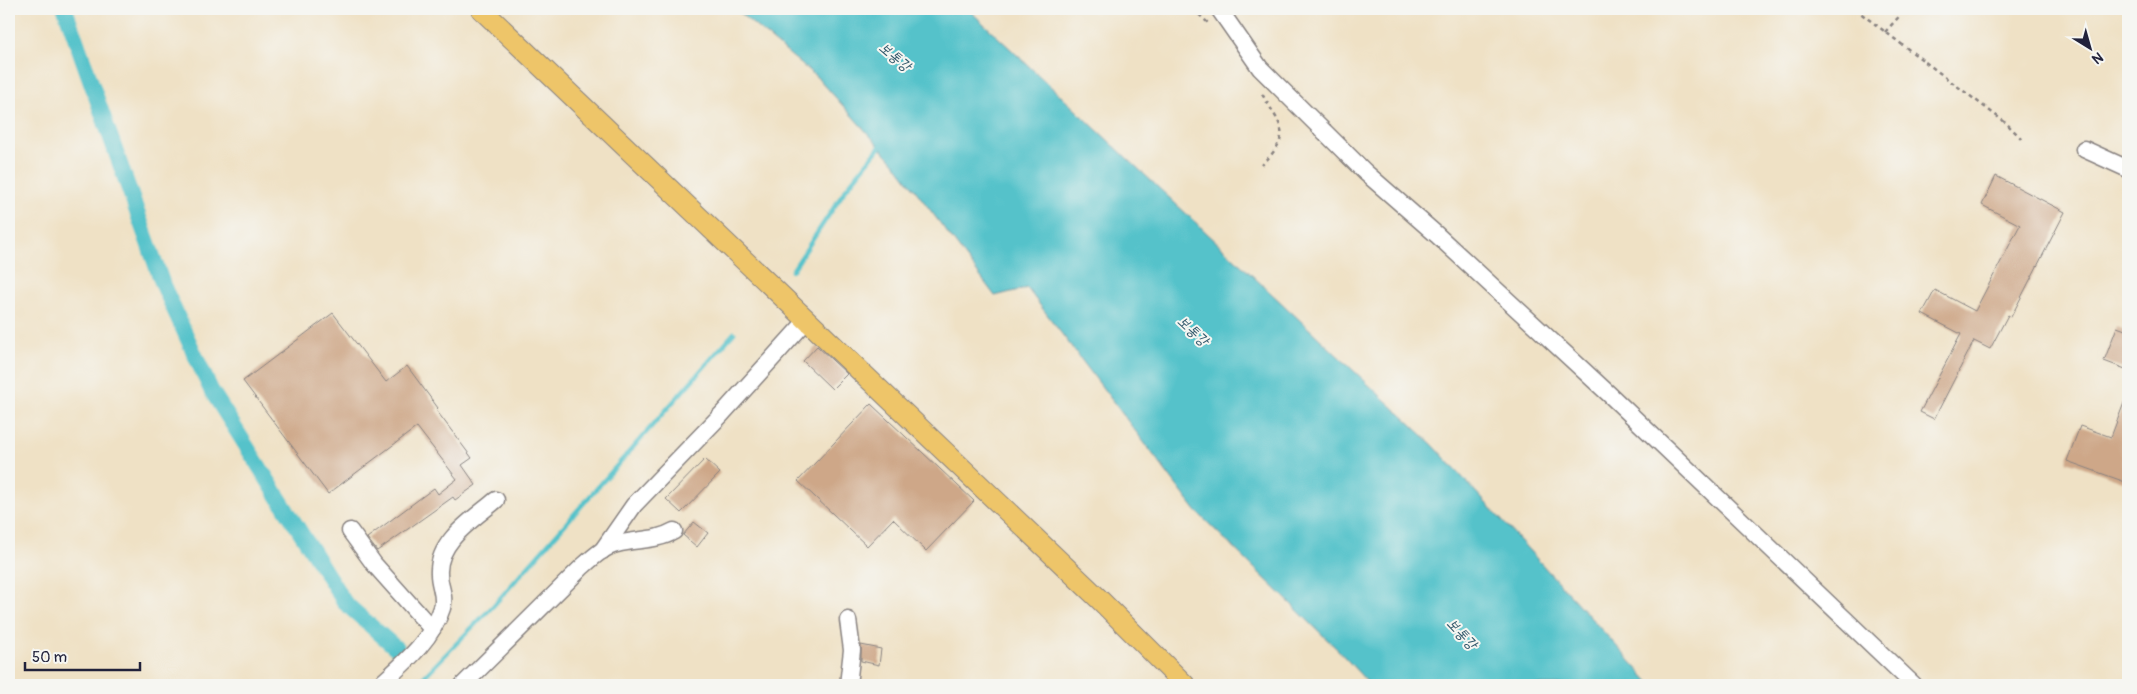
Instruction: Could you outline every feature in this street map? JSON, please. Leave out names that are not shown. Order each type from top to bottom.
[{"type":"main road","points":[[481,9],[1098,598],[1185,685]]},
{"type":"street","points":[[1219,9],[1260,68],[1366,172],[1546,335],[1914,685]]},
{"type":"street","points":[[2084,149],[2128,169]]},
{"type":"street","points":[[602,551],[634,504],[722,414],[807,320]]},
{"type":"street","points":[[380,685],[414,654],[432,629],[443,607],[443,594],[439,575],[440,564],[446,547],[459,532],[496,500]]},
{"type":"street","points":[[350,531],[374,564],[432,629]]},
{"type":"street","points":[[463,685],[580,568],[602,551],[615,544],[666,536],[674,531]]},
{"type":"street","points":[[848,620],[852,637],[852,650],[848,685]]},
{"type":"path","points":[[1855,9],[2006,123],[2022,140]]},
{"type":"path","points":[[1885,32],[1906,9]]},
{"type":"path","points":[[1262,94],[1281,128],[1282,137],[1278,149],[1262,165]]},
{"type":"water","name":"보통강","points":[[735,9],[968,9],[1433,445],[1652,685],[1370,685],[1339,651],[1196,511],[1027,288],[995,296],[897,166],[819,79]]},
{"type":"building","points":[[1996,176],[2065,212],[2011,317],[2008,315],[1990,349],[1974,341],[1934,419],[1920,412],[1961,334],[1922,314],[1935,290],[1975,311],[2020,225],[1982,205]]},
{"type":"building","points":[[333,313],[386,382],[407,366],[438,408],[436,410],[472,458],[462,465],[476,485],[455,500],[453,497],[377,551],[367,538],[434,488],[438,494],[457,479],[417,427],[328,494],[243,381]]},
{"type":"building","points":[[2117,327],[2128,331],[2128,370],[2104,361]]},
{"type":"building","points":[[817,346],[847,374],[832,389],[803,361]]},
{"type":"building","points":[[2127,395],[2128,483],[2067,461],[2080,426],[2111,437]]},
{"type":"building","points":[[871,404],[974,501],[926,551],[893,519],[867,546],[798,481]]},
{"type":"building","points":[[705,459],[720,473],[681,513],[666,499]]},
{"type":"building","points":[[694,522],[708,533],[697,547],[683,535]]},
{"type":"building","points":[[861,645],[881,649],[879,665],[861,661]]},
{"type":"waterway","points":[[65,9],[163,285],[211,390],[345,603],[397,649]]},
{"type":"waterway","points":[[792,271],[846,189],[883,143]]},
{"type":"waterway","points":[[416,685],[493,606],[734,333]]}]
